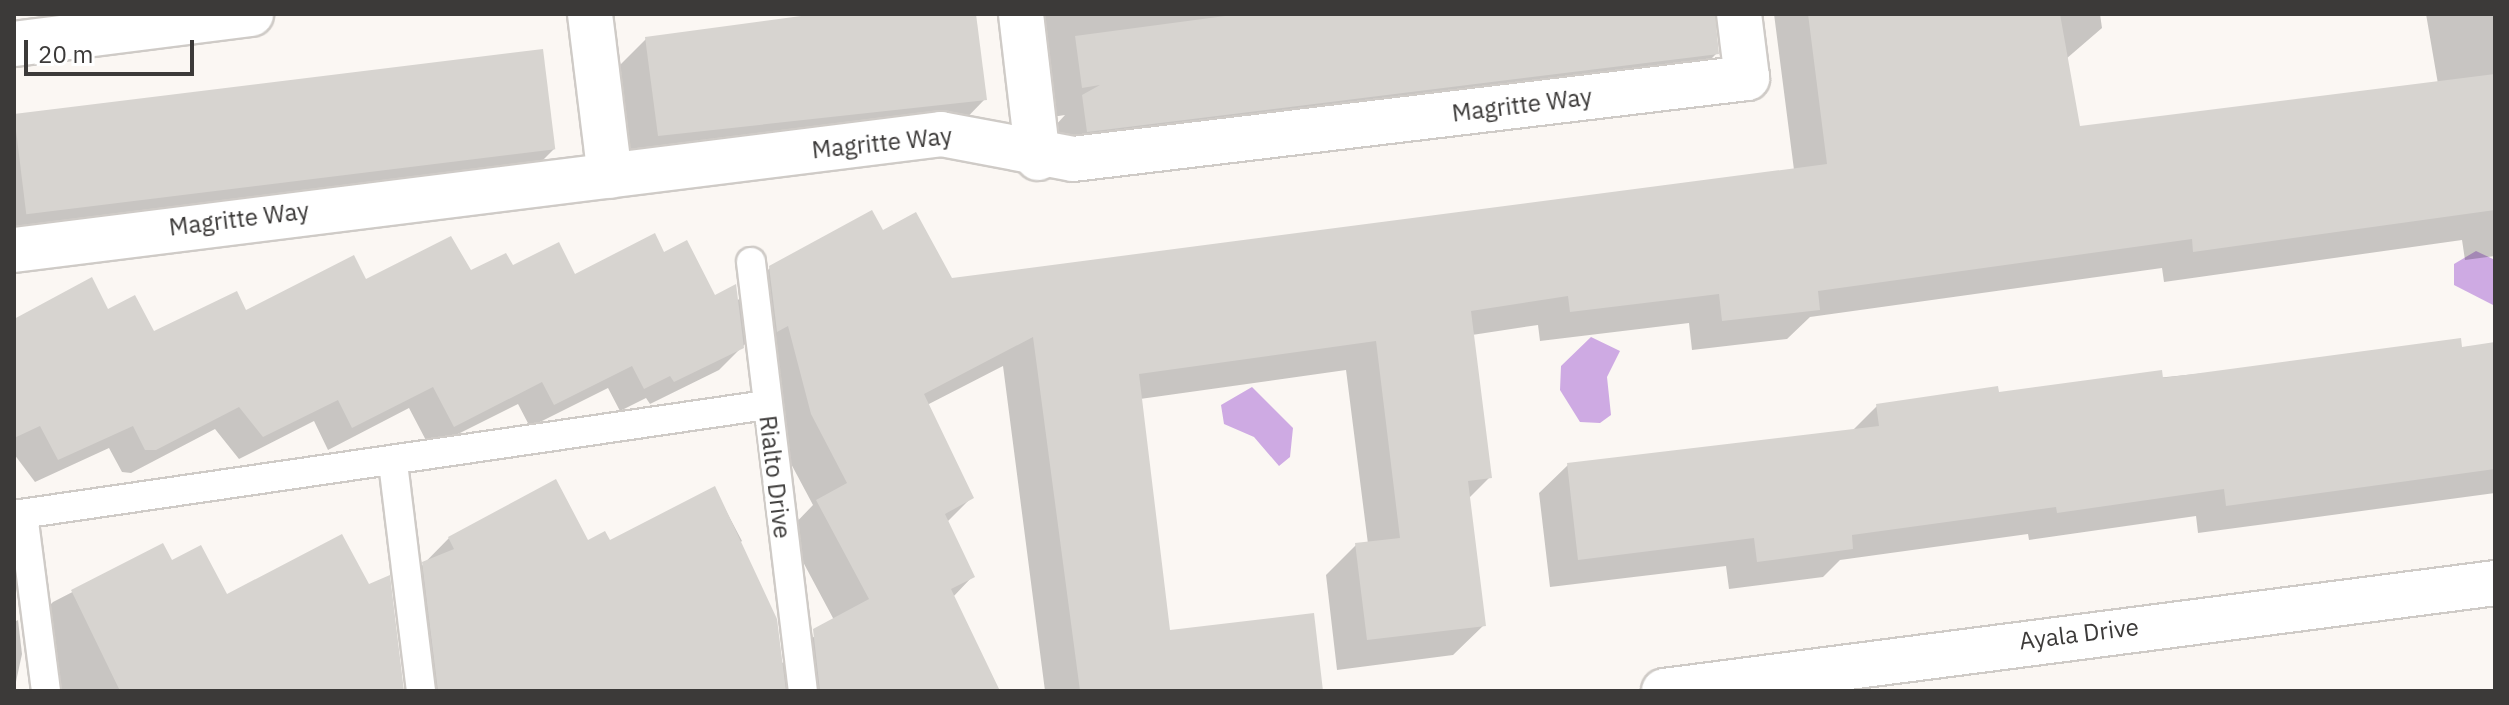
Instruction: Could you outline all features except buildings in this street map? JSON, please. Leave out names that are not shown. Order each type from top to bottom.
[{"type":"street","points":[[14,44],[251,14]]},
{"type":"street","points":[[590,14],[610,176]]},
{"type":"street","points":[[1021,14],[1038,158]]},
{"type":"street","name":"Magritte Way","points":[[14,250],[941,134],[973,134],[1038,158],[1747,78],[1739,14]]},
{"type":"street","name":"Ayala Drive","points":[[1664,691],[2495,583]]},
{"type":"lane","name":"Rialto Drive","points":[[751,262],[803,691]]},
{"type":"lane","points":[[46,691],[19,515],[393,463],[766,405]]},
{"type":"lane","points":[[393,463],[421,691]]},
{"type":"shaded area","points":[[2476,251],[2495,260],[2495,306],[2454,285],[2454,264]]},
{"type":"shaded area","points":[[1591,337],[1620,351],[1607,377],[1611,415],[1600,423],[1580,422],[1560,390],[1561,366]]},
{"type":"shaded area","points":[[1252,387],[1293,428],[1290,457],[1279,466],[1254,437],[1224,424],[1221,405]]}]
